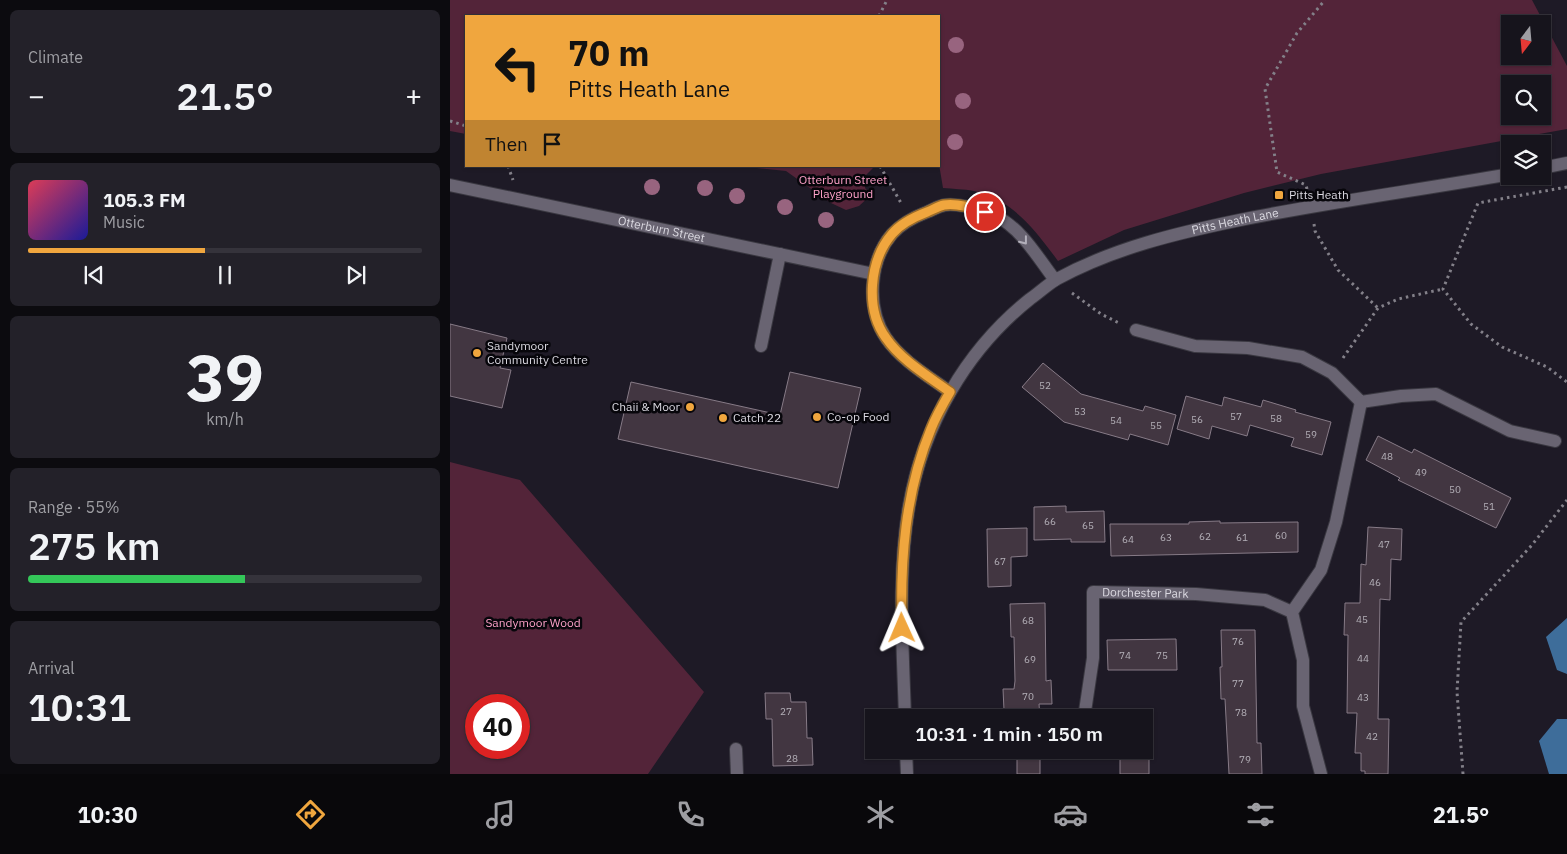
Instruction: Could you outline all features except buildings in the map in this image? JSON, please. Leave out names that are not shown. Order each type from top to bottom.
[{"type":"street","points":[[1551,166],[1567,163]]},
{"type":"street","name":"Pitts Heath Lane","points":[[905,709],[902,610],[904,542],[916,470],[931,428],[950,392],[987,341],[1016,311],[1055,280],[1096,260],[1187,231],[1310,206],[1501,176]]},
{"type":"street","name":"Otterburn Street","points":[[450,184],[874,274]]},
{"type":"street","points":[[950,392],[905,358],[886,338],[877,320],[872,301],[874,274],[880,254],[892,234],[910,218],[945,205],[974,208],[997,217],[1017,232],[1055,280]]},
{"type":"street","points":[[761,346],[780,254]]},
{"type":"street","points":[[1136,330],[1195,346],[1248,348],[1302,357],[1332,373],[1361,402]]},
{"type":"street","points":[[1361,402],[1401,396],[1436,394],[1510,430],[1555,441]]},
{"type":"street","points":[[1321,774],[1303,706],[1303,660],[1292,612],[1321,570],[1336,522],[1361,402]]},
{"type":"street","name":"Dorchester Park","points":[[1085,709],[1093,658],[1093,592],[1196,594],[1265,600],[1292,612]]},
{"type":"street","points":[[736,749],[737,774]]},
{"type":"street","points":[[906,759],[907,774]]},
{"type":"path","points":[[880,15],[887,0]]},
{"type":"path","points":[[1325,0],[1297,33],[1265,89],[1277,172],[1306,185],[1315,231],[1338,270],[1378,308]]},
{"type":"path","points":[[450,121],[465,126]]},
{"type":"path","points":[[881,167],[910,218]]},
{"type":"path","points":[[1443,289],[1478,203],[1567,187]]},
{"type":"path","points":[[1055,280],[1100,314],[1136,330]]},
{"type":"path","points":[[1332,373],[1378,308],[1398,300],[1443,289]]},
{"type":"path","points":[[1443,289],[1471,324],[1502,347],[1547,366],[1567,382]]},
{"type":"path","points":[[1463,774],[1457,692],[1461,622],[1532,545],[1567,500]]},
{"type":"green space","points":[[450,0],[1532,0],[1540,15],[1501,15],[1501,65],[1551,65],[1551,36],[1567,66],[1567,129],[1534,135],[1501,135],[1501,141],[1321,174],[1244,193],[1124,230],[1058,261],[1032,228],[1000,201],[974,191],[943,188],[940,167],[940,15],[465,15],[465,134],[450,131]]},
{"type":"green space","name":"Otterburn Street Playground","points":[[747,167],[874,167],[866,175],[865,188],[871,195],[859,206],[846,210],[831,203],[786,171]]},
{"type":"green space","name":"Sandymoor Wood","points":[[450,462],[520,480],[704,692],[648,774],[450,774]]},
{"type":"water","points":[[1567,618],[1567,674],[1557,670],[1546,637]]},
{"type":"water","points":[[1557,719],[1567,719],[1567,774],[1549,774],[1539,741]]},
{"type":"place","name":"Pitts Heath","points":[[1279,195]]},
{"type":"place","name":"Sandymoor Community Centre","points":[[477,353]]},
{"type":"place","name":"Chaii & Moor","points":[[690,407]]},
{"type":"place","name":"Co-op Food","points":[[817,417]]},
{"type":"place","name":"Catch 22","points":[[723,418]]},
{"type":"route","points":[[902,628],[904,542],[916,470],[931,428],[950,392],[905,358],[886,338],[877,320],[872,301],[874,274],[880,254],[892,234],[910,218],[945,205],[974,208],[985,212]]}]
